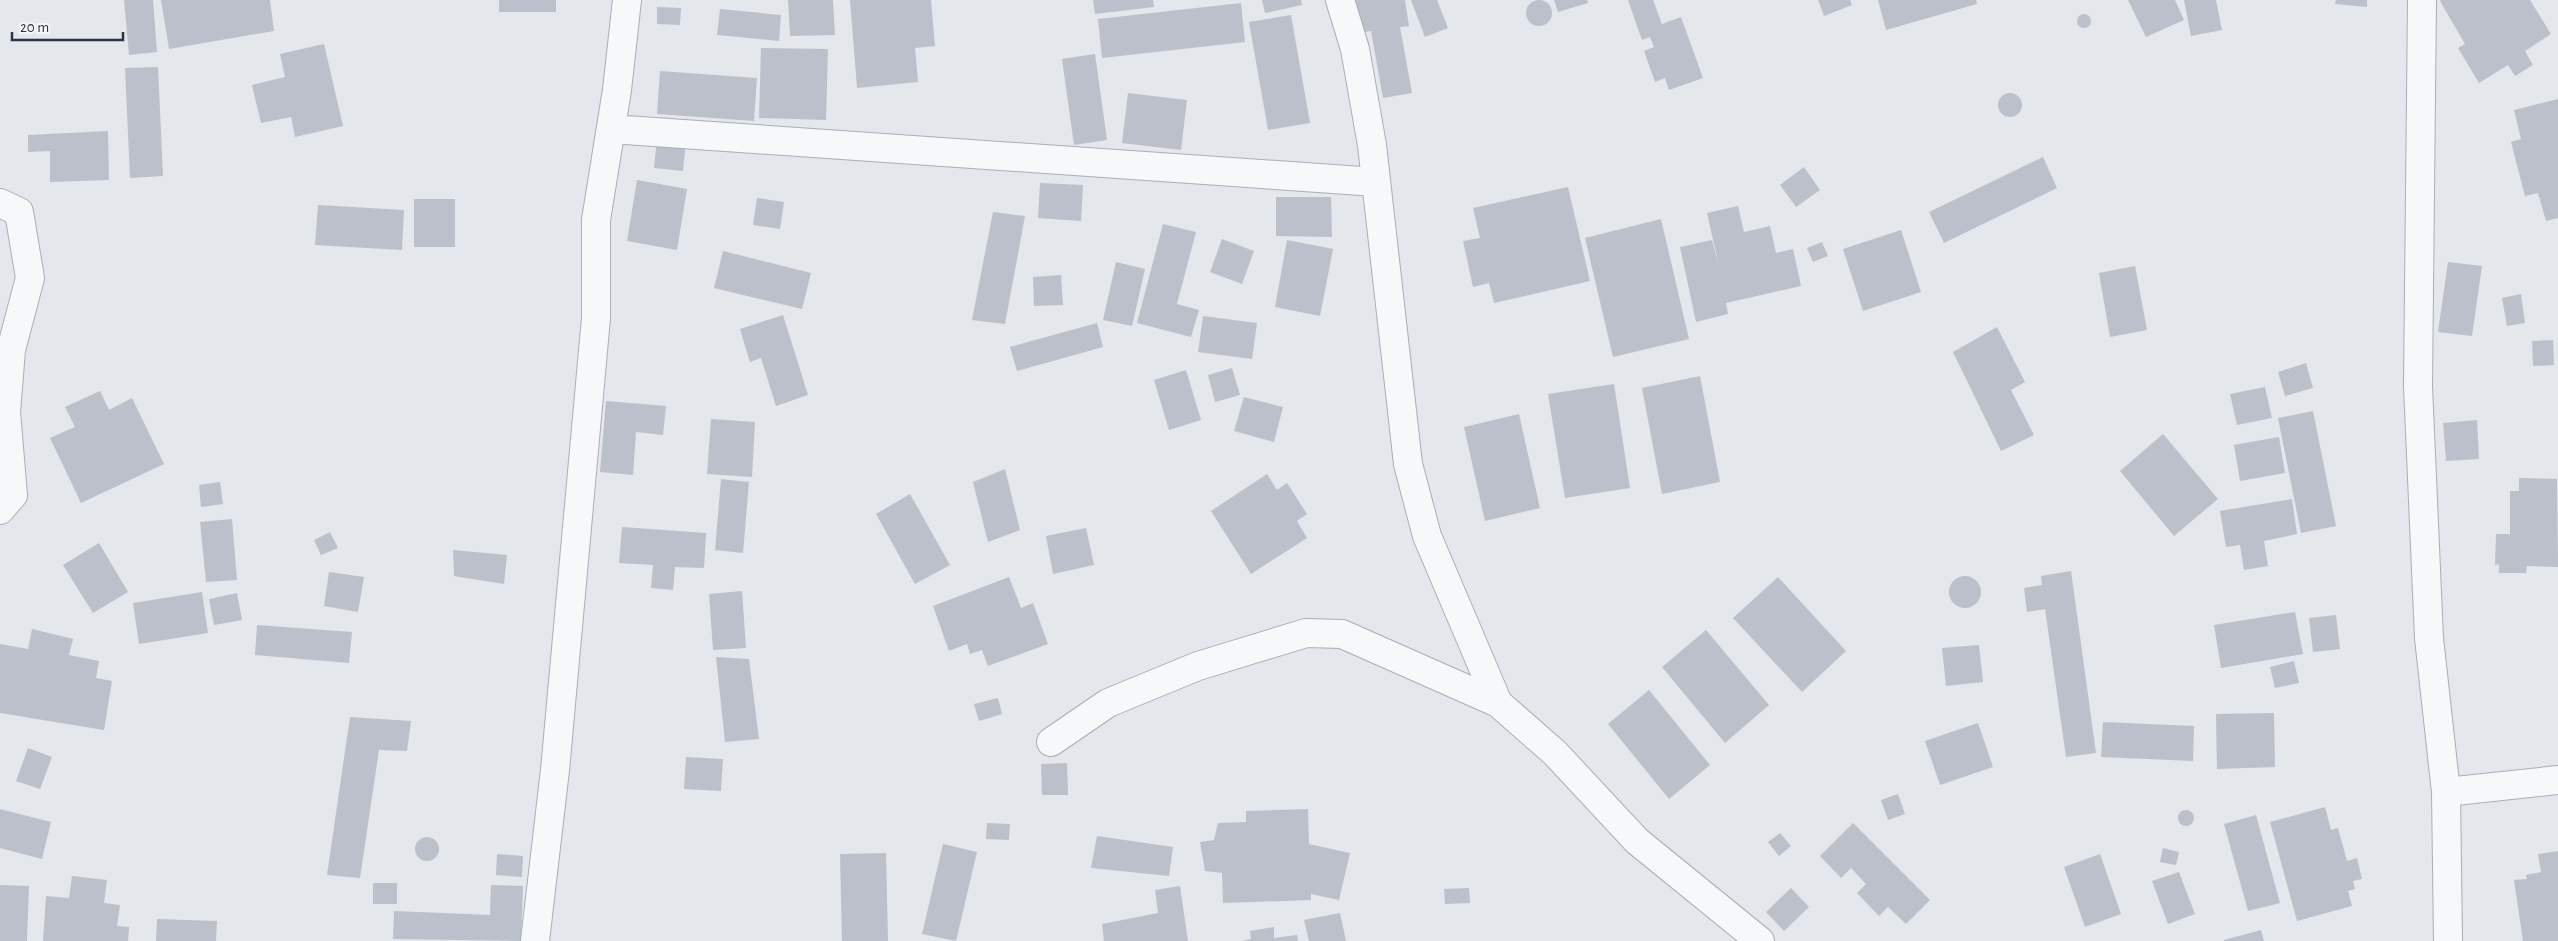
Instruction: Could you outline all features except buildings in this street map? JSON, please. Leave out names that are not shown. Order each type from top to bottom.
[{"type":"street","points":[[535,941],[555,770],[596,318],[596,220],[611,129],[627,0]]},
{"type":"street","points":[[1340,0],[1355,49],[1376,182],[1408,464],[1427,536],[1498,703]]},
{"type":"street","points":[[2422,0],[2418,386],[2430,638],[2446,792],[2448,941]]},
{"type":"street","points":[[611,129],[1376,182]]},
{"type":"street","points":[[0,203],[19,212],[30,278],[11,350],[6,412],[13,494],[0,510]]},
{"type":"street","points":[[1051,742],[1108,703],[1198,666],[1306,633],[1342,634],[1498,703],[1555,752],[1637,841],[1760,941]]},
{"type":"street","points":[[2446,792],[2558,780]]}]
